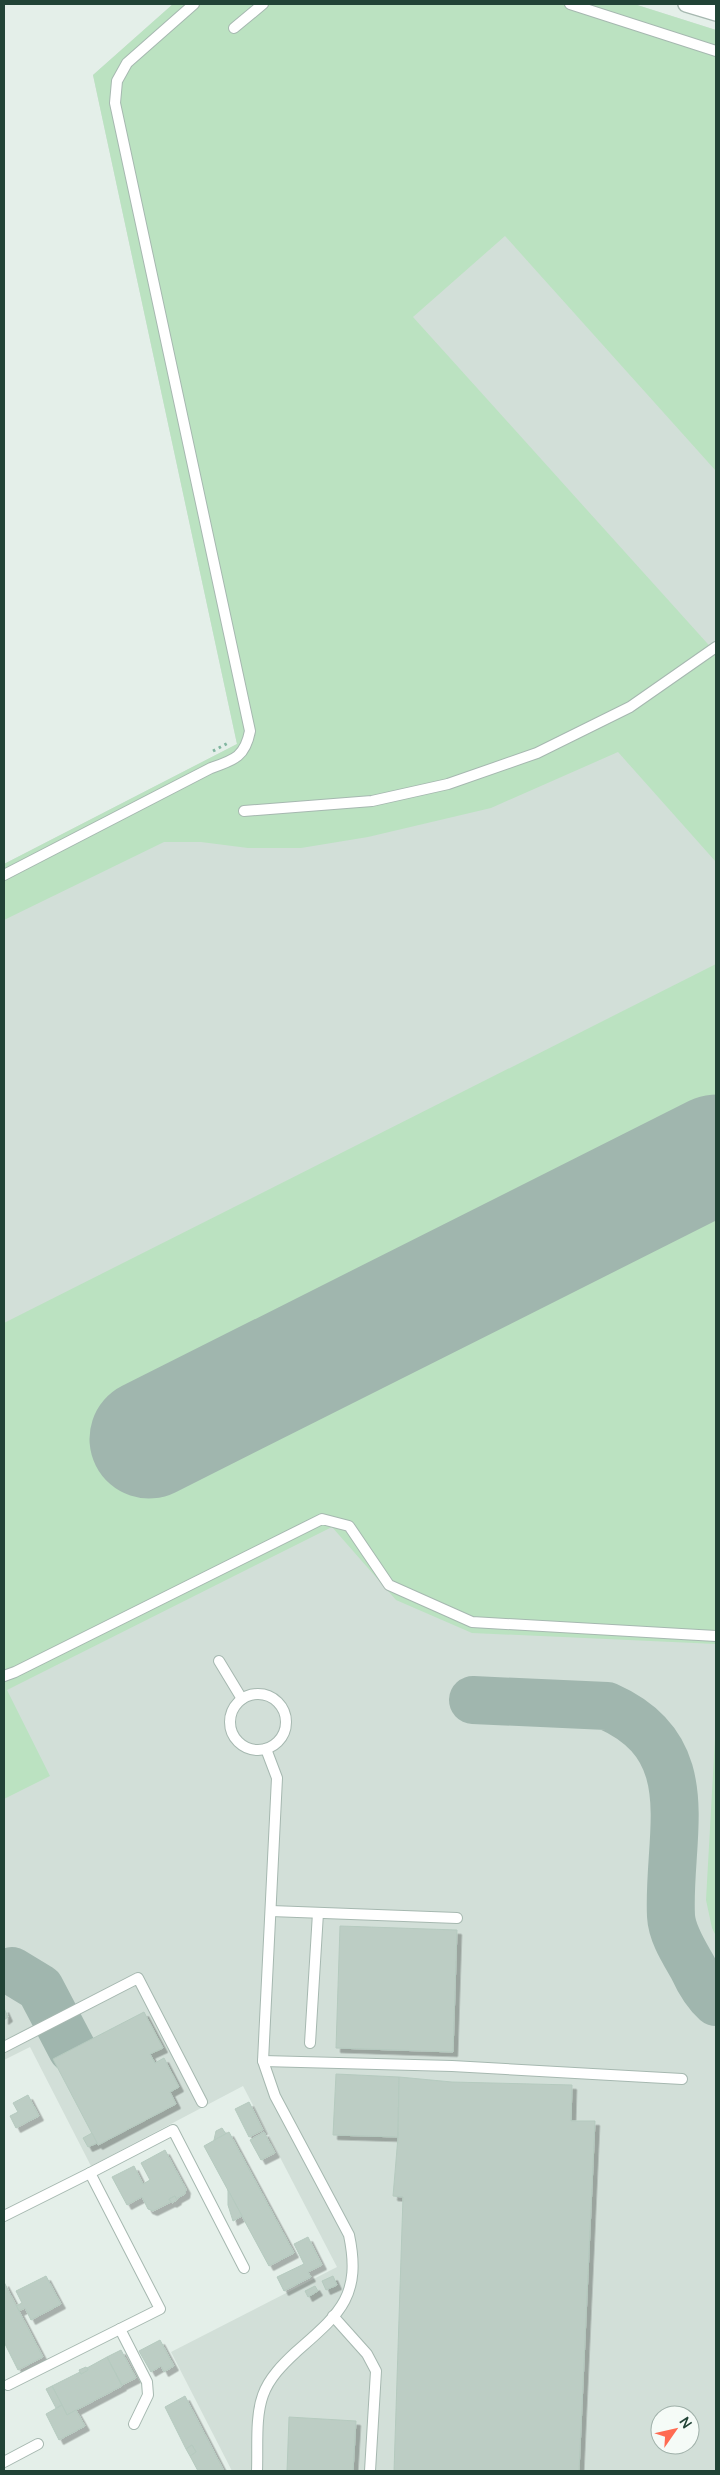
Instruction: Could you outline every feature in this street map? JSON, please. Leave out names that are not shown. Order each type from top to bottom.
[{"type":"street","points":[[686,4],[716,13]]},
{"type":"lane","points":[[4,875],[211,768],[235,760],[248,742],[250,730],[115,103],[117,81],[127,63],[194,4]]},
{"type":"lane","points":[[234,28],[263,4]]},
{"type":"lane","points":[[570,4],[716,51]]},
{"type":"lane","points":[[244,811],[372,801],[448,784],[537,753],[630,707],[716,647]]},
{"type":"lane","points":[[4,1676],[322,1519],[349,1526],[389,1585],[472,1622],[716,1636]]},
{"type":"lane","points":[[219,1661],[242,1698]]},
{"type":"lane","points":[[260,1693],[270,1696],[284,1708],[287,1717],[284,1735],[278,1743],[266,1749],[252,1750],[243,1746],[232,1732],[231,1714],[242,1698],[260,1693]]},
{"type":"lane","points":[[257,2471],[260,2413],[263,2395],[283,2364],[343,2304],[352,2284],[354,2257],[349,2236],[275,2096],[263,2061],[277,1778],[266,1749]]},
{"type":"lane","points":[[271,1910],[458,1918]]},
{"type":"lane","points":[[310,2043],[318,1913]]},
{"type":"lane","points":[[4,2047],[138,1978],[202,2102]]},
{"type":"lane","points":[[263,2061],[452,2066],[682,2079]]},
{"type":"lane","points":[[4,2216],[173,2130],[244,2268]]},
{"type":"lane","points":[[8,2385],[160,2309],[90,2173]]},
{"type":"lane","points":[[333,2316],[367,2354],[376,2371],[370,2471]]},
{"type":"lane","points":[[120,2329],[147,2382],[148,2395],[134,2424]]},
{"type":"lane","points":[[4,2462],[38,2444]]},
{"type":"shaded area","points":[[173,4],[634,4],[716,30],[716,2471],[232,2471],[171,2352],[337,2267],[243,2086],[91,2166],[30,2047],[4,2060],[4,864],[237,744],[93,75]]},
{"type":"green space","points":[[173,4],[634,4],[716,30],[716,471],[505,236],[413,317],[716,653],[716,862],[618,752],[491,808],[368,837],[301,848],[248,848],[201,842],[164,842],[4,920],[4,864],[237,744],[93,75]]},
{"type":"green space","points":[[716,964],[716,1644],[472,1633],[396,1600],[332,1527],[7,1690],[50,1776],[4,1799],[4,1323]]},
{"type":"green space","points":[[716,1720],[716,1936],[712,1928],[706,1900]]},
{"type":"building","points":[[340,1926],[457,1930],[453,2052],[336,2048]]},
{"type":"building","points":[[4,2008],[8,2017],[4,2020]]},
{"type":"building","points":[[144,2012],[163,2048],[150,2054],[155,2063],[164,2058],[179,2087],[170,2092],[176,2104],[98,2145],[53,2059]]},
{"type":"building","points":[[336,2074],[399,2077],[398,2137],[333,2135]]},
{"type":"building","points":[[399,2077],[452,2082],[572,2085],[571,2121],[595,2121],[579,2471],[394,2471],[403,2197],[393,2196],[398,2137]]},
{"type":"building","points":[[28,2095],[39,2116],[16,2128],[10,2116],[18,2112],[13,2103]]},
{"type":"building","points":[[249,2102],[263,2130],[249,2137],[235,2109]]},
{"type":"building","points":[[222,2128],[226,2134],[214,2140],[216,2131]]},
{"type":"building","points":[[229,2132],[294,2253],[269,2266],[204,2146]]},
{"type":"building","points":[[264,2132],[275,2153],[261,2160],[250,2140]]},
{"type":"building","points":[[92,2133],[97,2143],[88,2147],[83,2138]]},
{"type":"building","points":[[165,2150],[186,2189],[185,2194],[176,2199],[175,2196],[169,2199],[171,2202],[153,2211],[148,2209],[142,2197],[127,2205],[112,2177],[134,2166],[143,2184],[150,2180],[141,2163]]},
{"type":"building","points":[[228,2190],[242,2216],[233,2221],[228,2205]]},
{"type":"building","points":[[175,2196],[177,2200],[172,2203],[169,2199]]},
{"type":"building","points":[[308,2237],[322,2265],[308,2272],[311,2277],[284,2291],[277,2277],[304,2264],[294,2244]]},
{"type":"building","points":[[46,2276],[61,2304],[31,2320],[25,2308],[19,2311],[16,2306],[22,2303],[16,2291]]},
{"type":"building","points":[[333,2276],[337,2285],[326,2290],[322,2281]]},
{"type":"building","points":[[4,2282],[43,2357],[18,2370],[4,2342]]},
{"type":"building","points":[[315,2286],[318,2291],[308,2297],[305,2291]]},
{"type":"building","points":[[160,2340],[174,2366],[164,2372],[161,2366],[151,2372],[139,2351]]},
{"type":"building","points":[[121,2350],[136,2378],[122,2385],[107,2357]]},
{"type":"building","points":[[107,2357],[122,2386],[67,2415],[52,2386],[80,2372],[81,2374],[88,2370],[87,2368]]},
{"type":"building","points":[[86,2367],[88,2370],[81,2374],[79,2370]]},
{"type":"building","points":[[52,2386],[62,2405],[56,2408],[46,2389]]},
{"type":"building","points":[[185,2396],[224,2471],[198,2471],[190,2456],[196,2452],[192,2445],[186,2449],[165,2407]]},
{"type":"building","points":[[62,2405],[67,2415],[76,2410],[85,2426],[59,2440],[46,2414]]},
{"type":"building","points":[[289,2417],[356,2421],[353,2471],[287,2471]]},
{"type":"building","points":[[192,2445],[196,2452],[190,2456],[186,2449]]},
{"type":"taxiway","points":[[473,1700],[607,1706],[637,1724],[657,1746],[669,1770],[674,1797],[675,1825],[671,1885],[672,1923],[679,1943],[697,1977],[716,2002]]},
{"type":"taxiway","points":[[12,1971],[40,1988],[72,2049]]},
{"type":"runway","points":[[149,1439],[716,1154]]}]
